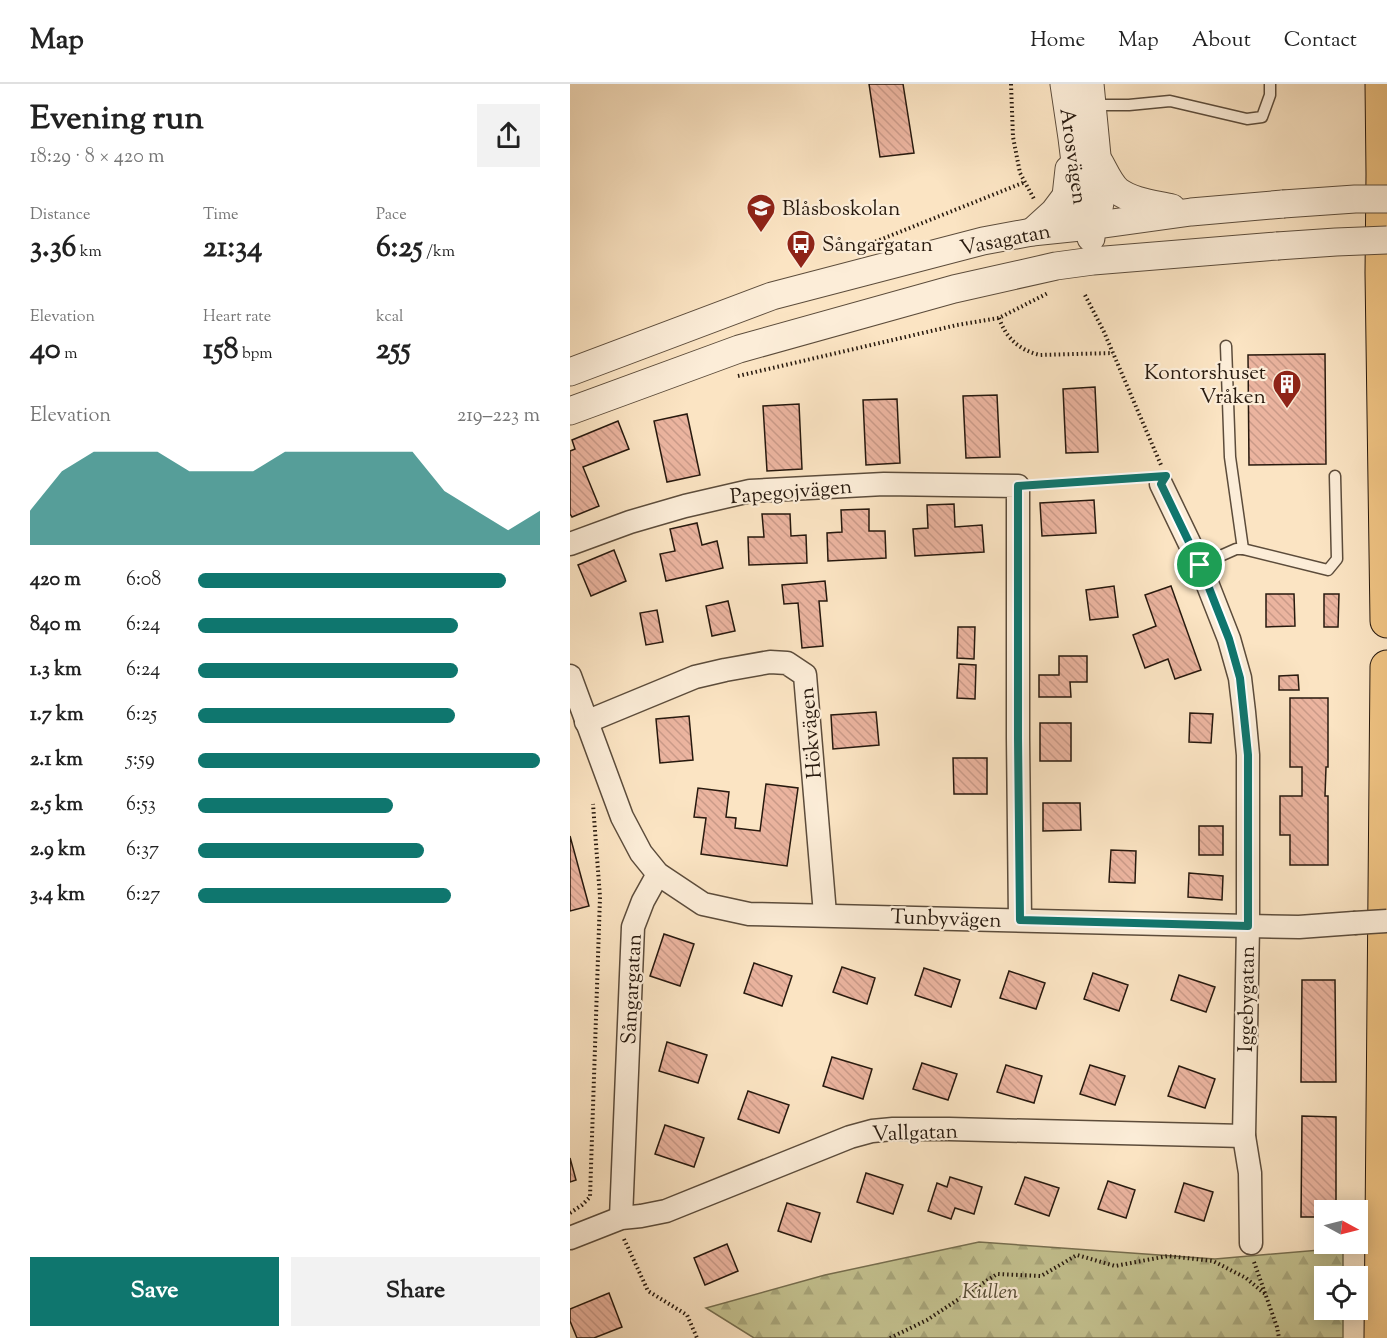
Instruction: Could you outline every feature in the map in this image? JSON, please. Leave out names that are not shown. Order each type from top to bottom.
[{"type":"highway","points":[[1358,84],[1382,273]]},
{"type":"highway","points":[[1382,84],[1387,621]]},
{"type":"highway","points":[[1381,1338],[1387,667]]},
{"type":"street","name":"Arosvägen","points":[[1079,91],[1072,138],[1082,218],[1090,226]]},
{"type":"street","name":"Arosvägen","points":[[1079,91],[1097,158],[1101,197],[1099,208],[1090,226],[1093,261]]},
{"type":"street","points":[[1032,232],[1054,213],[1066,196],[1072,138]]},
{"type":"street","points":[[1097,158],[1108,178],[1119,191],[1138,200],[1191,212]]},
{"type":"street","name":"Vasagatan","points":[[570,372],[772,296],[982,241],[1032,232],[1191,212],[1354,199],[1387,199]]},
{"type":"street","name":"Vasagatan","points":[[570,411],[750,346],[954,289],[1009,276],[1093,261],[1277,246],[1387,240]]},
{"type":"street","name":"Iggebygatan","points":[[1163,480],[1229,639],[1240,678],[1243,700],[1248,755],[1244,1136],[1250,1173],[1251,1243]]},
{"type":"street","name":"Papegojvägen","points":[[570,544],[630,522],[750,491],[884,484],[1018,486]]},
{"type":"street","points":[[1018,486],[1020,920]]},
{"type":"street","name":"Hökvägen","points":[[586,722],[694,677],[725,670],[770,662],[787,663],[805,675],[825,914]]},
{"type":"street","points":[[570,676],[622,817],[641,853],[658,874]]},
{"type":"street","name":"Tunbyvägen","points":[[658,874],[703,904],[749,914],[1299,927],[1387,921]]},
{"type":"street","name":"Sångargatan","points":[[623,1229],[633,927],[643,901],[658,874]]},
{"type":"street","name":"Vallgatan","points":[[570,1238],[623,1229],[641,1216],[666,1211],[850,1137],[872,1131],[949,1129],[1244,1136]]},
{"type":"lane","points":[[1079,91],[1129,105],[1170,101],[1247,120],[1262,117],[1270,95],[1270,84]]},
{"type":"lane","points":[[1226,346],[1230,457],[1243,549]]},
{"type":"lane","points":[[1200,565],[1236,549],[1243,549],[1328,570],[1337,559],[1335,476]]},
{"type":"path","points":[[1011,84],[1013,137],[1020,173],[1037,205]]},
{"type":"path","points":[[867,245],[1025,182]]},
{"type":"path","points":[[731,378],[945,327],[999,318],[1054,290]]},
{"type":"path","points":[[1018,486],[1163,480],[1113,353],[1085,295]]},
{"type":"path","points":[[999,318],[1010,338],[1031,353],[1040,355],[1113,353]]},
{"type":"path","points":[[570,1213],[590,1197],[600,897],[593,805],[590,795]]},
{"type":"path","points":[[623,1229],[648,1291],[687,1315],[697,1338]]},
{"type":"path","points":[[1251,1243],[1254,1262],[1279,1338]]},
{"type":"path","points":[[890,1338],[927,1320],[997,1274],[1041,1276],[1077,1255],[1114,1266],[1168,1256],[1214,1261],[1246,1278],[1265,1294]]},
{"type":"green space","name":"Kullen","points":[[979,1242],[1215,1259],[1314,1250],[1314,1254],[1343,1254],[1343,1266],[1314,1266],[1314,1320],[1343,1320],[1343,1338],[754,1338],[706,1308],[825,1275]]},
{"type":"building","points":[[869,84],[903,84],[914,153],[880,157]]},
{"type":"building","name":"Kontorshuset Vråken","points":[[1325,354],[1326,464],[1249,465],[1248,355]]},
{"type":"building","points":[[1095,387],[1098,452],[1066,453],[1063,389]]},
{"type":"building","points":[[997,395],[1000,457],[966,458],[963,396]]},
{"type":"building","points":[[897,399],[900,463],[866,465],[863,400]]},
{"type":"building","points":[[799,404],[802,469],[767,471],[763,406]]},
{"type":"building","points":[[687,414],[700,475],[667,482],[654,421]]},
{"type":"building","points":[[618,421],[629,449],[583,467],[599,506],[572,517],[570,514],[570,451],[575,449],[572,440]]},
{"type":"building","points":[[1094,500],[1096,533],[1042,536],[1040,503]]},
{"type":"building","points":[[954,504],[955,527],[982,525],[984,552],[915,556],[913,529],[928,528],[927,505]]},
{"type":"building","points":[[869,509],[869,531],[885,531],[886,558],[828,561],[827,533],[842,532],[841,510]]},
{"type":"building","points":[[762,514],[790,514],[791,536],[806,535],[807,563],[749,565],[748,537],[764,537]]},
{"type":"building","points":[[697,523],[702,545],[717,541],[723,568],[666,581],[660,554],[675,551],[670,529]]},
{"type":"building","points":[[614,550],[626,581],[591,596],[578,565]]},
{"type":"building","points":[[825,581],[827,601],[819,601],[823,646],[802,648],[798,603],[784,604],[782,585]]},
{"type":"building","points":[[1114,586],[1118,617],[1090,620],[1086,590]]},
{"type":"building","points":[[1171,586],[1201,670],[1175,679],[1168,659],[1145,668],[1133,635],[1156,626],[1145,595]]},
{"type":"building","points":[[1266,594],[1294,594],[1295,626],[1266,627]]},
{"type":"building","points":[[1324,594],[1339,594],[1338,627],[1324,627]]},
{"type":"building","points":[[728,601],[735,631],[712,636],[706,606]]},
{"type":"building","points":[[657,610],[663,642],[646,645],[640,613]]},
{"type":"building","points":[[958,627],[975,627],[974,659],[957,658]]},
{"type":"building","points":[[1059,656],[1087,656],[1087,682],[1070,682],[1071,697],[1039,697],[1039,675],[1059,675]]},
{"type":"building","points":[[959,664],[976,665],[975,699],[957,698]]},
{"type":"building","points":[[1298,675],[1299,690],[1279,690],[1279,676]]},
{"type":"building","points":[[1290,698],[1328,698],[1328,767],[1326,767],[1325,796],[1328,796],[1328,865],[1290,865],[1290,835],[1280,835],[1280,796],[1302,796],[1302,767],[1290,767]]},
{"type":"building","points":[[876,712],[879,745],[833,749],[831,715]]},
{"type":"building","points":[[1190,713],[1213,714],[1211,743],[1189,742]]},
{"type":"building","points":[[689,716],[693,760],[660,763],[656,719]]},
{"type":"building","points":[[1040,723],[1071,723],[1071,761],[1040,761]]},
{"type":"building","points":[[953,758],[987,758],[987,794],[954,794]]},
{"type":"building","points":[[766,784],[798,788],[787,866],[701,854],[706,818],[694,817],[698,788],[729,792],[726,817],[736,818],[735,828],[760,831]]},
{"type":"building","points":[[1043,803],[1080,803],[1081,830],[1043,831]]},
{"type":"building","points":[[1199,826],[1223,826],[1223,855],[1199,855]]},
{"type":"building","points":[[570,836],[589,906],[570,911]]},
{"type":"building","points":[[1111,850],[1136,851],[1135,883],[1109,882]]},
{"type":"building","points":[[1189,873],[1223,876],[1222,900],[1188,897]]},
{"type":"building","points":[[664,934],[694,944],[680,986],[650,976]]},
{"type":"building","points":[[754,963],[792,976],[782,1006],[744,993]]},
{"type":"building","points":[[842,967],[875,978],[867,1004],[833,992]]},
{"type":"building","points":[[924,968],[960,980],[951,1007],[915,995]]},
{"type":"building","points":[[1009,971],[1045,983],[1036,1009],[1000,998]]},
{"type":"building","points":[[1093,973],[1128,985],[1119,1011],[1084,999]]},
{"type":"building","points":[[1179,975],[1215,987],[1206,1012],[1171,1000]]},
{"type":"building","points":[[1302,980],[1335,980],[1336,1082],[1301,1082]]},
{"type":"building","points":[[667,1042],[707,1055],[698,1083],[659,1071]]},
{"type":"building","points":[[832,1057],[872,1069],[863,1099],[823,1086]]},
{"type":"building","points":[[922,1063],[957,1074],[948,1100],[913,1089]]},
{"type":"building","points":[[1006,1065],[1042,1076],[1034,1103],[997,1092]]},
{"type":"building","points":[[1090,1065],[1125,1076],[1115,1105],[1080,1094]]},
{"type":"building","points":[[1179,1066],[1215,1079],[1205,1108],[1168,1096]]},
{"type":"building","points":[[748,1091],[789,1105],[779,1133],[738,1119]]},
{"type":"building","points":[[1302,1116],[1336,1117],[1336,1200],[1314,1200],[1314,1217],[1301,1217]]},
{"type":"building","points":[[665,1125],[704,1138],[694,1167],[655,1154]]},
{"type":"building","points":[[570,1158],[576,1180],[570,1182]]},
{"type":"building","points":[[866,1173],[903,1185],[893,1214],[857,1202]]},
{"type":"building","points":[[950,1177],[982,1187],[974,1214],[955,1208],[951,1219],[928,1211],[937,1183],[947,1187]]},
{"type":"building","points":[[1025,1177],[1059,1188],[1049,1216],[1015,1204]]},
{"type":"building","points":[[1108,1181],[1135,1190],[1126,1218],[1098,1209]]},
{"type":"building","points":[[1184,1183],[1213,1192],[1204,1221],[1175,1212]]},
{"type":"building","points":[[787,1203],[820,1213],[811,1242],[778,1231]]},
{"type":"building","points":[[727,1244],[738,1271],[705,1285],[694,1258]]},
{"type":"building","points":[[609,1293],[622,1327],[594,1338],[577,1338],[570,1321],[570,1309]]},
{"type":"place","name":"Blåsboskolan","points":[[761,234]]},
{"type":"place","name":"Sångargatan","points":[[801,270]]},
{"type":"place","name":"Kontorshuset Vråken","points":[[1287,410]]},
{"type":"route","points":[[1166,476],[1161,484],[1200,565],[1229,639],[1240,678],[1248,755],[1248,926],[1020,920],[1018,486],[1166,476]]}]
